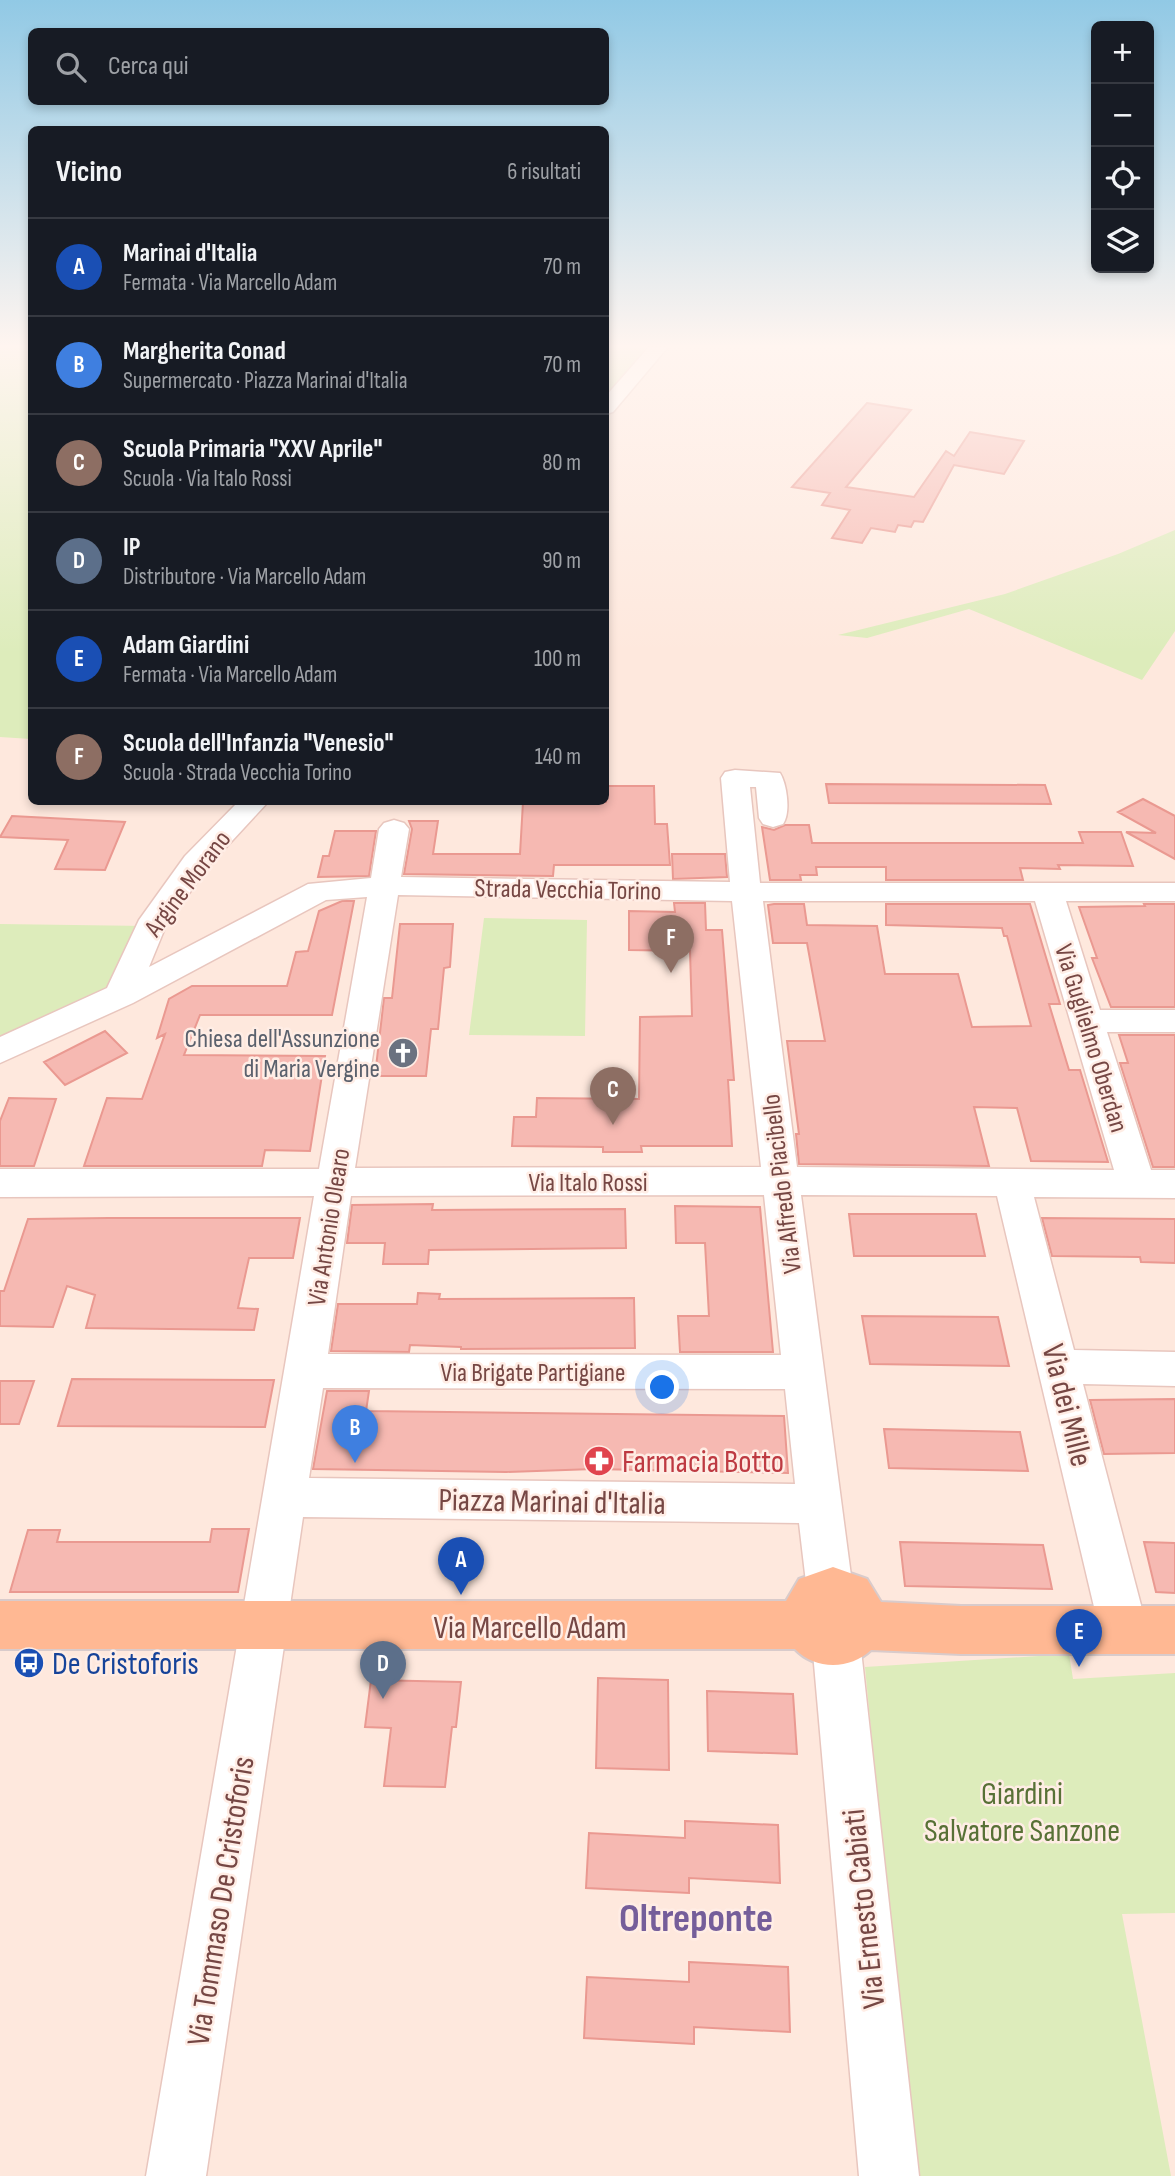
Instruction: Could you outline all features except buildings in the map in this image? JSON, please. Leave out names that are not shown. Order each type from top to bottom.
[{"type":"main road","name":"Via Marcello Adam","points":[[0,1625],[263,1626],[833,1621],[961,1630],[1175,1630]]},
{"type":"street","name":"Via Alfredo Piacibello","points":[[773,818],[770,779],[735,778],[746,892],[833,1621]]},
{"type":"street","name":"Argine Morano","points":[[155,977],[175,933],[249,806]]},
{"type":"street","name":"Argine Morano","points":[[121,995],[150,927],[196,862],[249,806]]},
{"type":"street","name":"Via Antonio Olearo","points":[[263,1626],[335,1182],[387,886],[394,829]]},
{"type":"street","name":"Strada Vecchia Torino","points":[[0,1051],[121,995],[319,891],[387,886],[746,892],[1175,892]]},
{"type":"street","name":"Via Guglielmo Oberdan","points":[[1047,891],[1137,1184]]},
{"type":"street","points":[[1087,1021],[1175,1021]]},
{"type":"street","name":"Via Italo Rossi","points":[[0,1183],[782,1181],[1175,1184]]},
{"type":"street","name":"Via dei Mille","points":[[1012,1183],[1123,1628]]},
{"type":"street","points":[[1059,1367],[1175,1369]]},
{"type":"street","name":"Via Brigate Partigiane","points":[[304,1371],[803,1372]]},
{"type":"street","name":"Piazza Marinai d'Italia","points":[[285,1497],[819,1504]]},
{"type":"street","name":"Via Ernesto Cabiati","points":[[833,1621],[889,2176]]},
{"type":"street","name":"Via Tommaso De Cristoforis","points":[[176,2176],[263,1626]]},
{"type":"green space","points":[[0,450],[28,450],[28,739],[0,737]]},
{"type":"green space","points":[[1175,530],[1175,631],[1142,680],[969,609],[867,638],[838,635],[1005,594],[1118,554]]},
{"type":"green space","points":[[484,918],[587,920],[585,1036],[469,1035]]},
{"type":"green space","points":[[0,924],[147,926],[107,993],[0,1038]]},
{"type":"green space","name":"Giardini Salvatore Sanzone","points":[[1069,1654],[1073,1679],[1175,1673],[1175,1913],[1122,1914],[1171,2176],[913,2176],[865,1667]]},
{"type":"place","name":"Scuola dell'Infanzia \"Venesio\"","points":[[671,973]]},
{"type":"place","name":"Chiesa dell'Assunzione di Maria Vergine","points":[[403,1053]]},
{"type":"place","name":"Scuola Primaria \"XXV Aprile\"","points":[[613,1125]]},
{"type":"place","name":"Farmacia Botto","points":[[599,1461]]},
{"type":"place","name":"Margherita Conad","points":[[355,1463]]},
{"type":"place","name":"Marinai d'Italia","points":[[461,1595]]},
{"type":"place","name":"De Cristoforis","points":[[29,1663]]},
{"type":"place","name":"Adam Giardini","points":[[1079,1667]]},
{"type":"place","name":"IP","points":[[383,1699]]},
{"type":"district","name":"Oltreponte","points":[[696,1917]]}]
